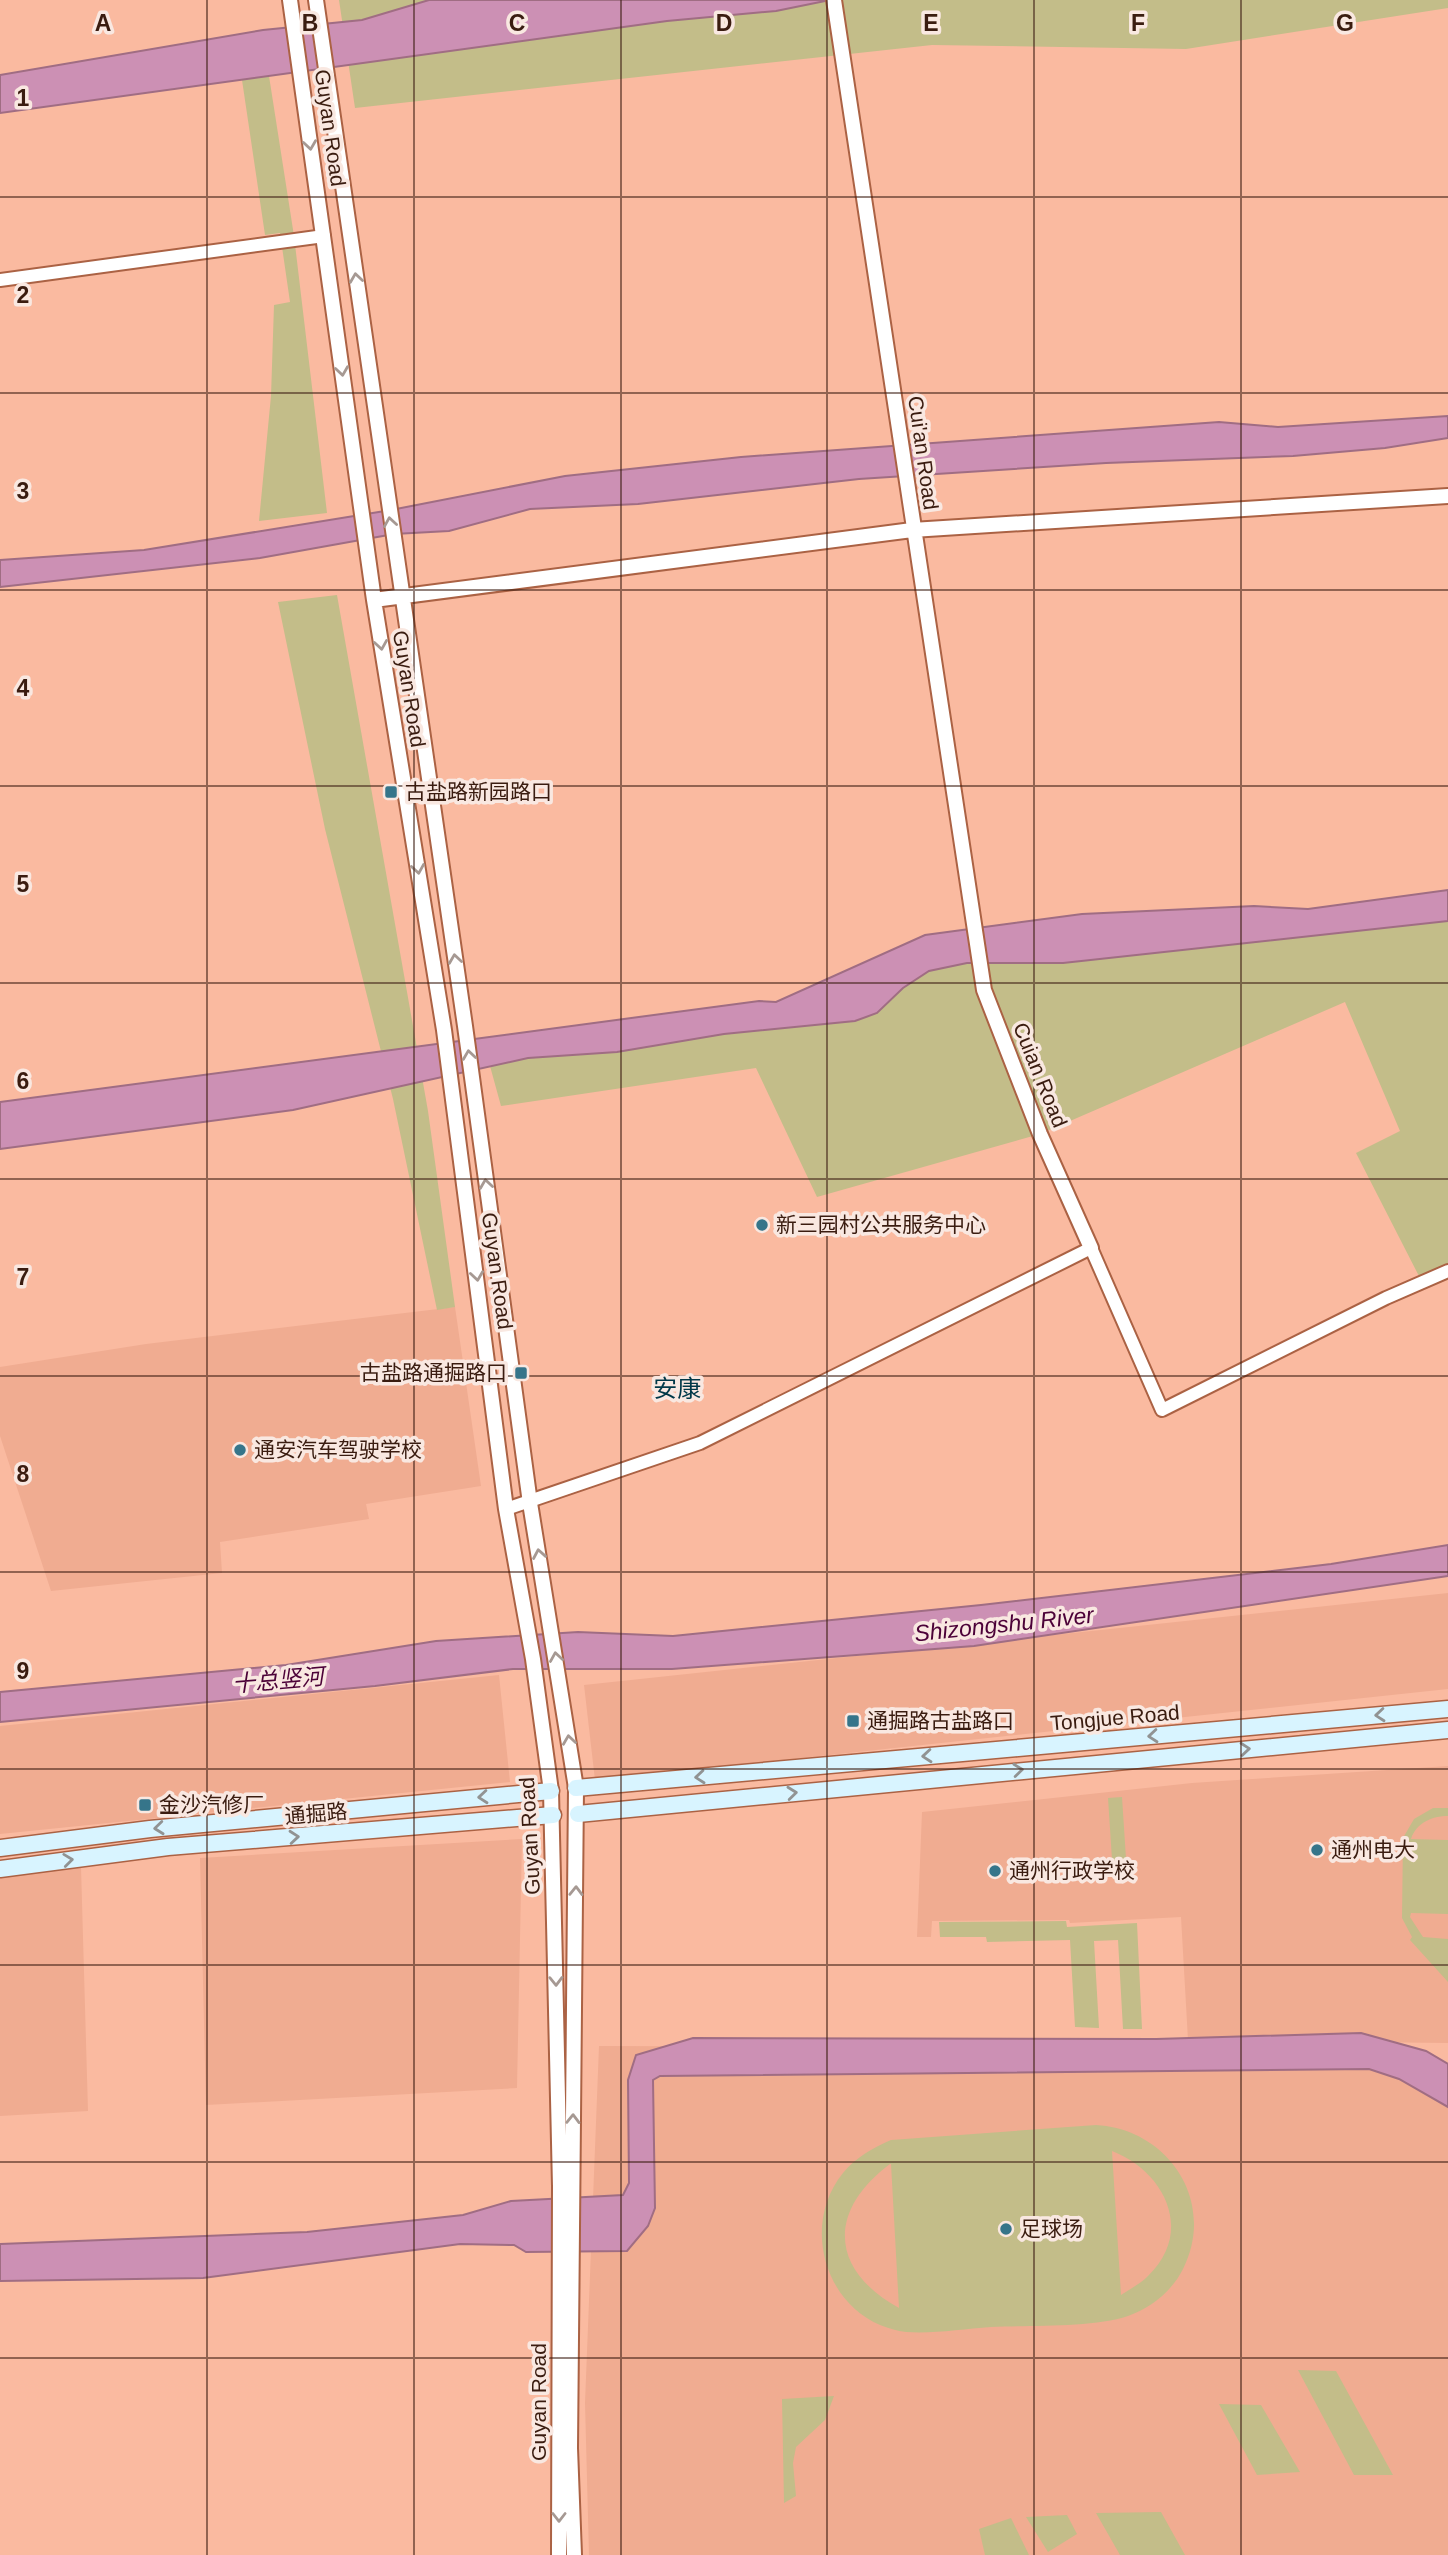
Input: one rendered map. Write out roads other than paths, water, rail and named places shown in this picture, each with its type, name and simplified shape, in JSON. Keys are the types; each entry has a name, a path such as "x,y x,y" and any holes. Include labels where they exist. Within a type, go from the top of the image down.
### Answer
{"main road":[{"name":"Tongjue Road","path":"576,1788 1448,1709"},
{"name":"Tongjue Road","path":"578,1814 1448,1730"},
{"name":"通掘路","path":"0,1848 150,1829 551,1791"},
{"name":"通掘路","path":"0,1869 168,1847 553,1815"}],"street":[{"name":"Guyan Road","path":"316,2 385,491 465,1026 530,1503 576,1788 578,1814 566,2186 559,2555"},
{"name":"Guyan Road","path":"291,4 374,600 444,1030 506,1509 551,1791 566,2186"},
{"name":"Cui'an Road","path":"834,7 971,911"},
{"path":"0,280 324,236"},
{"path":"374,600 912,530 1448,496"},
{"name":"Cuian Road","path":"971,911 984,990 1041,1134 1091,1248"},
{"path":"506,1509 700,1443 1091,1248 1163,1410 1448,1270"},
{"path":"551,1791 576,1788"},
{"path":"553,1815 578,1814"},
{"name":"Guyan Road","path":"565,2253 575,2555"}],"water":[{"path":"429,0 830,0 776,11 667,21 0,113 0,75 263,30 362,20"},
{"path":"1448,416 1448,438 1385,448 1293,456 1106,463 859,479 638,504 530,509 449,531 394,534 260,558 0,587 0,560 144,550 391,510 565,476 741,457 1219,422 1278,427"},
{"path":"1448,890 1448,921 1063,963 967,963 929,971 903,988 877,1013 855,1021 724,1034 617,1052 528,1058 293,1110 0,1149 0,1102 759,1001 776,1002 925,935 1082,914 1254,906 1308,909"},
{"path":"1448,1545 1448,1576 974,1646 672,1669 513,1669 375,1686 0,1722 0,1692 286,1665 436,1641 578,1632 673,1636 981,1605 1331,1564"},
{"path":"1361,2033 1426,2051 1448,2064 1448,2107 1399,2079 1369,2069 660,2076 653,2080 655,2208 648,2226 627,2251 526,2252 514,2245 460,2244 203,2278 0,2281 0,2244 307,2232 463,2215 511,2201 623,2195 629,2183 628,2080 636,2055 693,2038 1156,2039"}],"place":[{"name":"古盐路新园路口","path":"391,792"},
{"name":"新三园村公共服务中心","path":"762,1225"},
{"name":"古盐路通掘路口","path":"521,1373"},
{"name":"通安汽车驾驶学校","path":"240,1450"},
{"name":"通掘路古盐路口","path":"853,1721"},
{"name":"金沙汽修厂","path":"145,1805"},
{"name":"通州电大","path":"1317,1850"},
{"name":"通州行政学校","path":"995,1871"},
{"name":"足球场","path":"1006,2229"}],"district":[{"name":"安康","path":"677,1389"}],"water label":[{"name":"Shizongshu River","path":"1004,1624"},
{"name":"十总竖河","path":"278,1680"}]}
